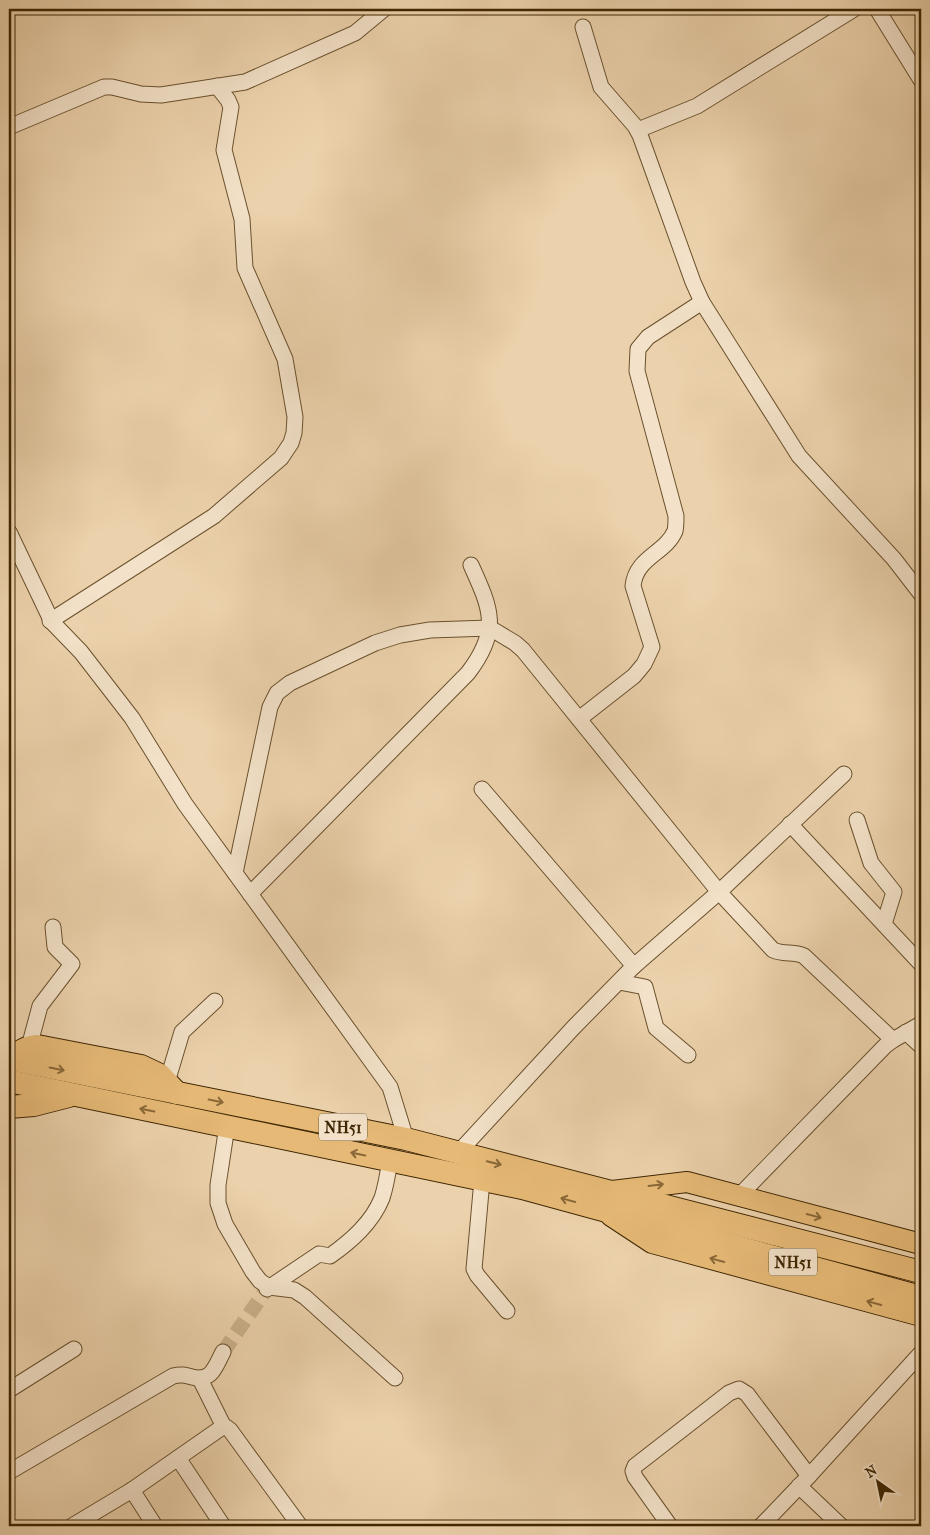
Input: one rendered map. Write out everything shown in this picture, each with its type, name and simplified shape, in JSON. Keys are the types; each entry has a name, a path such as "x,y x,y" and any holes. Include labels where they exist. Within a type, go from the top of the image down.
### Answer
{"highway":[{"path":"9,1066 21,1050 29,1046 37,1046 141,1066 160,1075 172,1088"},
{"name":"NH51","path":"9,1066 75,1095 522,1188 605,1201"},
{"name":"NH51","path":"9,1066 172,1088 406,1139 605,1201 921,1272"},
{"path":"9,1107 34,1105 75,1095"},
{"name":"NH51","path":"670,1217 921,1297"}],"main road":[{"path":"605,1201 687,1182 921,1244"},
{"path":"605,1201 652,1243 921,1316"}],"street":[{"path":"9,127 104,87 156,95 237,84 254,79 355,33 384,9"},
{"path":"638,130 697,106 854,9"},
{"path":"877,9 921,80"},
{"path":"583,27 601,88 638,130 702,302 799,456 894,559 921,594"},
{"path":"50,621 214,516 274,466 291,443 296,417 286,364 245,268 242,219 225,155 224,144 231,107 254,79"},
{"path":"217,86 231,107"},
{"path":"579,718 634,676 644,664 652,647 633,586 634,577 640,566 669,540 675,530 676,516 637,371 638,349 648,338 702,302"},
{"path":"9,532 50,621 84,656 138,726 183,801 390,1087 406,1139"},
{"path":"250,894 468,672 482,653 488,640 490,616 487,602 471,565"},
{"path":"235,873 270,707 277,693 290,683 387,639 430,630 490,628 519,646 719,892 773,950 799,953 804,956 892,1040"},
{"path":"458,1154 573,1028 634,966 719,892 844,774"},
{"path":"482,789 634,966"},
{"path":"858,820 870,859 894,892 884,924"},
{"path":"790,824 921,964"},
{"path":"29,1046 40,1006 72,964 55,947 52,927"},
{"path":"619,982 645,987 656,1028 688,1055"},
{"path":"172,1088 182,1032 215,1001"},
{"path":"739,1196 892,1040 921,1024"},
{"path":"906,1032 921,1046"},
{"path":"227,1126 218,1185 218,1204 225,1224 252,1272 268,1289 294,1290 306,1297 396,1378"},
{"path":"268,1289 318,1254 330,1256 354,1237 367,1222 380,1201 390,1160"},
{"path":"482,1180 474,1269 507,1311"},
{"path":"9,1390 74,1349"},
{"path":"9,1472 173,1376 181,1374 200,1379 206,1378 223,1352"},
{"path":"760,1526 804,1481 921,1353"},
{"path":"200,1379 224,1427 230,1430 300,1526"},
{"path":"670,1526 635,1477 633,1471 635,1466 729,1393 739,1389 747,1394 804,1481 841,1526"},
{"path":"72,1526 132,1490 224,1427"},
{"path":"178,1458 223,1526"},
{"path":"132,1490 156,1526"}],"tunnel":[{"path":"223,1352 266,1290"}]}
